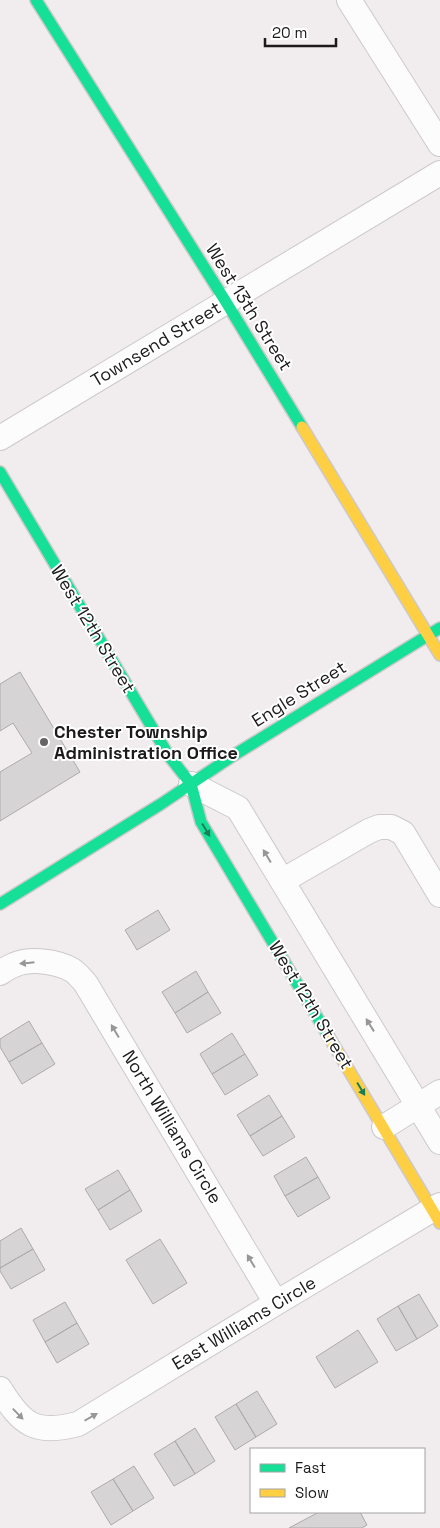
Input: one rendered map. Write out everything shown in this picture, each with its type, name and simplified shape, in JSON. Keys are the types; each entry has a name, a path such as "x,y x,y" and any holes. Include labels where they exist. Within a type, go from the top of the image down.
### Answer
{"street":[{"name":"West 13th Street","path":"36,0 226,302 440,655"},
{"path":"350,0 440,144"},
{"name":"Townsend Street","path":"0,438 440,173"},
{"name":"West 12th Street","path":"0,472 169,756 191,784 201,822 437,1213"},
{"name":"Engle Street","path":"0,904 161,804 234,755 440,628"},
{"name":"West 12th Street","path":"191,784 238,808 440,1142"},
{"path":"282,881 369,830 379,827 391,827 402,833 440,895"},
{"name":"North Williams Circle","path":"0,973 14,965 31,962 56,964 73,971 79,976 92,992 276,1303"},
{"path":"384,1127 440,1092"},
{"name":"East Williams Circle","path":"0,1388 17,1414 34,1426 57,1429 78,1424 276,1303 437,1213"}],"building":[{"name":"Chester Township Administration Office","path":"20,672 80,772 0,821 0,772 32,753 13,723 0,731 0,684"},
{"path":"158,910 170,930 137,950 125,930"},
{"path":"196,971 208,992 175,1013 162,992"},
{"path":"208,992 221,1013 187,1033 175,1013"},
{"path":"29,1021 42,1043 9,1062 0,1047 0,1039"},
{"path":"232,1033 245,1054 212,1074 200,1054"},
{"path":"42,1043 55,1064 22,1084 9,1062"},
{"path":"245,1054 258,1075 225,1095 212,1074"},
{"path":"269,1095 282,1116 250,1136 237,1115"},
{"path":"282,1116 295,1137 263,1156 250,1136"},
{"path":"306,1157 318,1177 285,1196 274,1176"},
{"path":"118,1170 130,1190 98,1210 85,1189"},
{"path":"318,1177 330,1198 298,1217 285,1196"},
{"path":"130,1190 142,1211 110,1230 98,1210"},
{"path":"21,1228 33,1249 0,1268 0,1241"},
{"path":"160,1239 187,1283 153,1304 126,1260"},
{"path":"33,1249 45,1270 11,1289 0,1268"},
{"path":"419,1294 438,1326 417,1339 398,1306"},
{"path":"65,1302 77,1323 45,1342 33,1320"},
{"path":"398,1306 417,1339 396,1351 377,1319"},
{"path":"77,1323 89,1344 57,1363 45,1342"},
{"path":"358,1330 378,1362 335,1388 316,1357"},
{"path":"257,1391 277,1424 256,1437 236,1404"},
{"path":"236,1404 256,1437 235,1450 215,1417"},
{"path":"195,1428 215,1461 195,1474 175,1441"},
{"path":"175,1441 195,1474 174,1486 154,1454"},
{"path":"134,1466 154,1498 133,1511 113,1479"},
{"path":"113,1479 133,1511 111,1525 91,1492"},
{"path":"317,1513 361,1513 367,1525 362,1528 289,1528"}],"traffic: fast":[{"path":"36,0 226,302 302,427"},
{"path":"0,472 169,756 191,784 201,822 329,1037"},
{"path":"0,904 161,804 234,755 440,628"}],"traffic: slow":[{"path":"302,427 440,655"},
{"path":"329,1037 440,1223"}],"place":[{"name":"Chester Township Administration Office","path":"44,742"}]}
